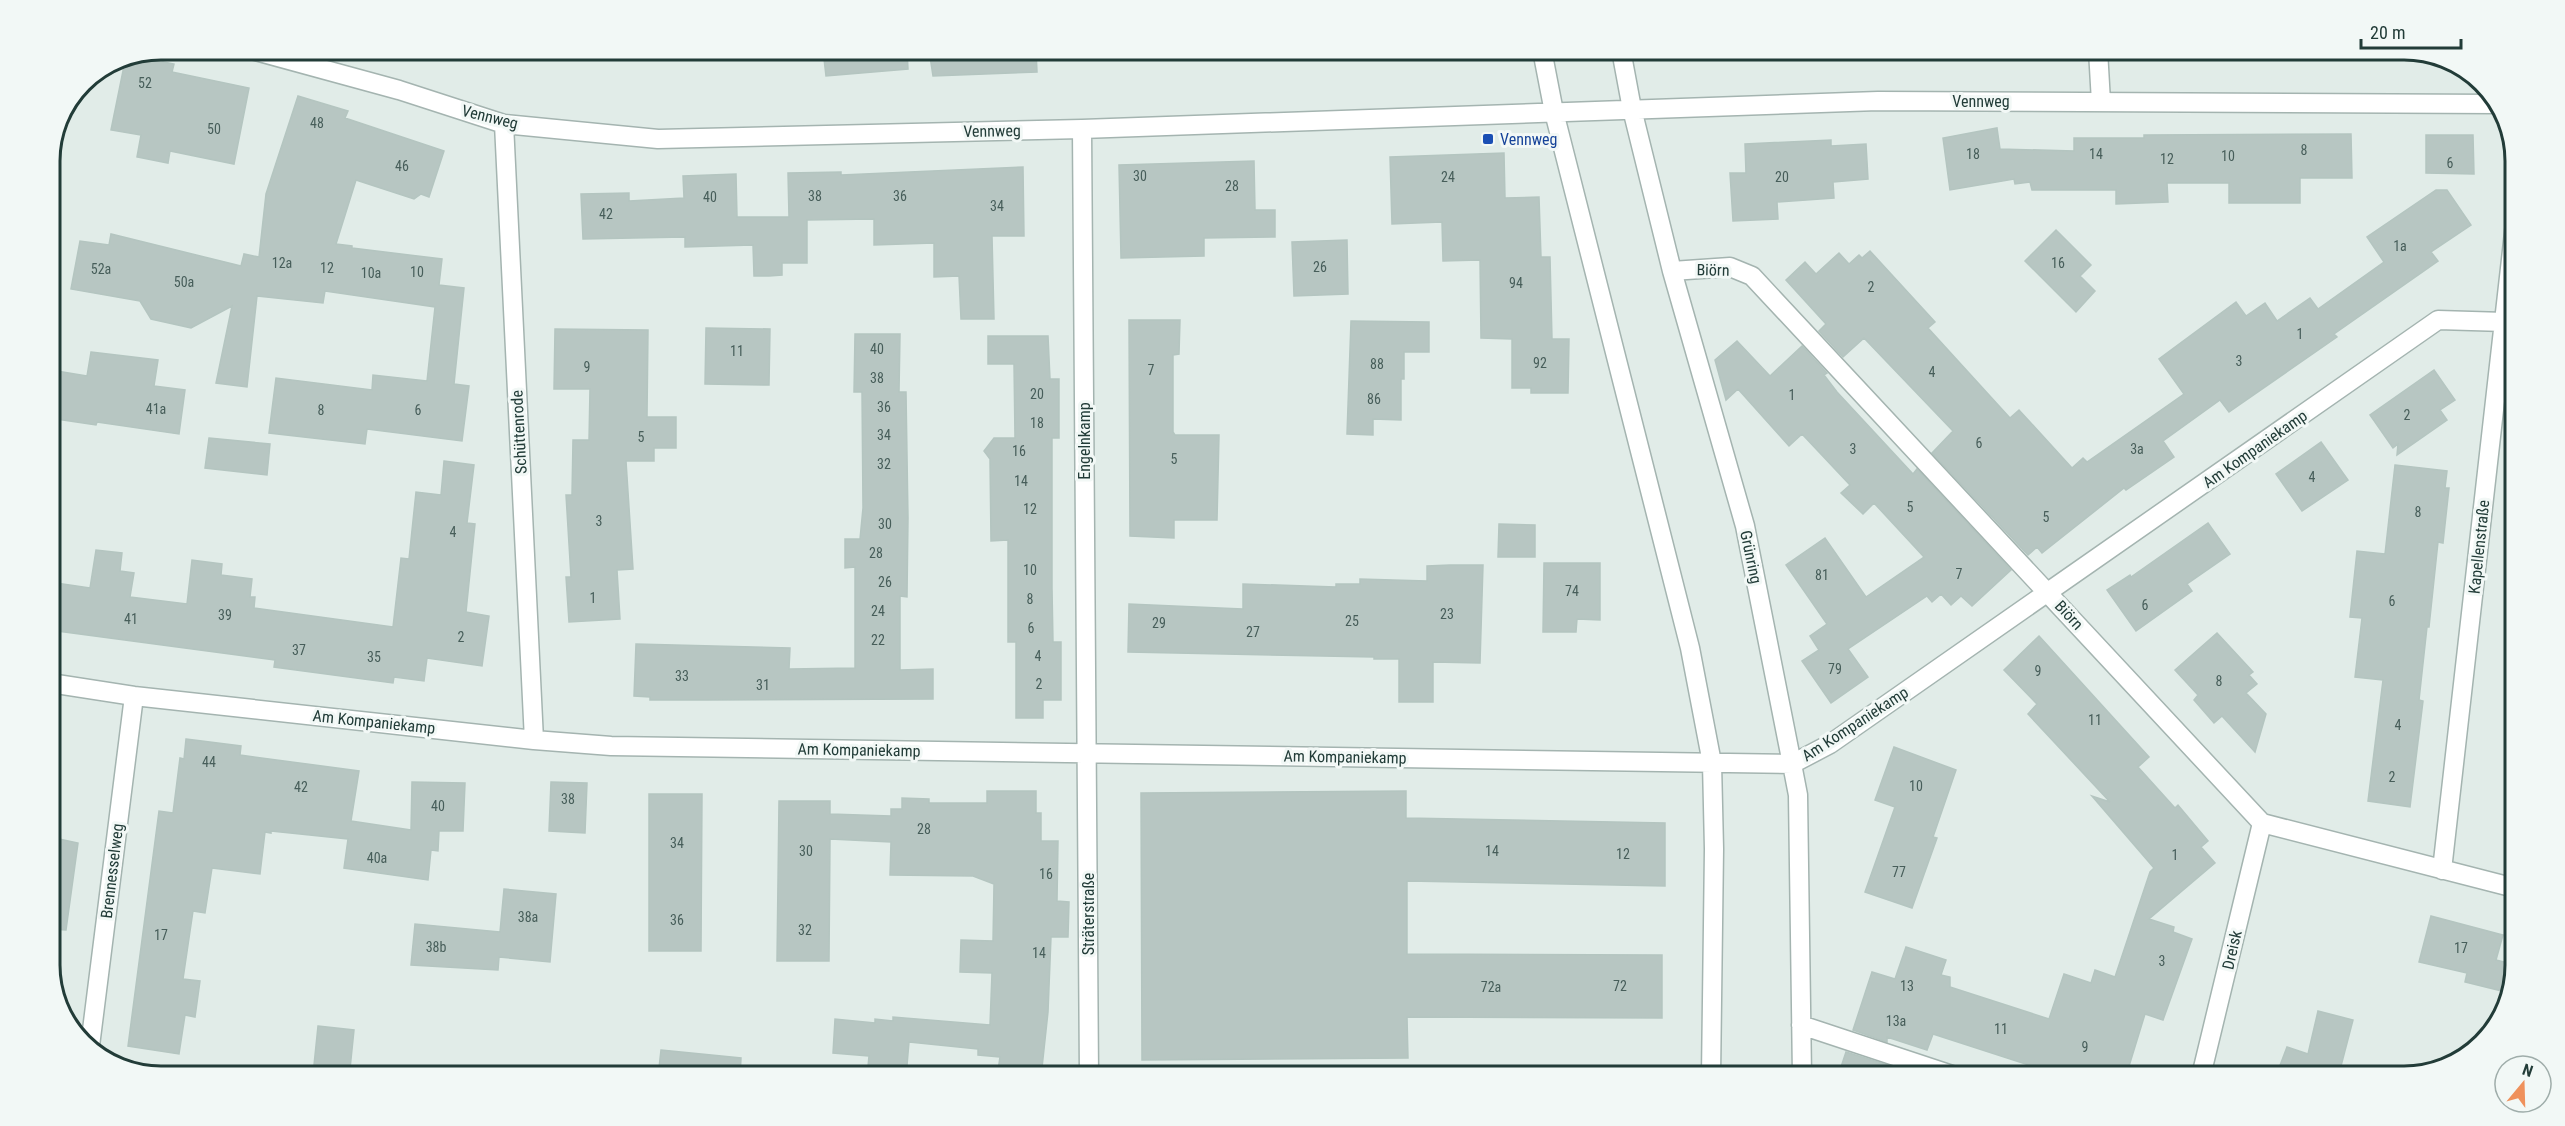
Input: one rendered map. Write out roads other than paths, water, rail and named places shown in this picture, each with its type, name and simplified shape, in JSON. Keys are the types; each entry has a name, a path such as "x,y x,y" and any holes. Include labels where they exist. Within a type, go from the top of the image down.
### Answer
{"street":[{"name":"Vennweg","path":"289,60 399,90 504,124 658,139 1082,129 1878,100 2487,104"},
{"path":"1544,60 1554,112 1690,648 1712,763 1714,849 1711,1066"},
{"name":"Grünring","path":"1623,60 1632,109 1672,271 1745,526 1798,795 1802,1066"},
{"path":"2099,60 2101,102"},
{"name":"Schüttenrode","path":"504,124 534,740"},
{"name":"Engelnkamp","path":"1082,129 1087,752"},
{"name":"Biörn","path":"1672,271 1730,267 1752,276 2262,823"},
{"name":"Am Kompaniekamp","path":"60,685 134,696 534,740 611,746 1792,764 1830,744 2438,320 2505,322"},
{"name":"Kapellenstraße","path":"2442,870 2505,322"},
{"name":"Brennesselweg","path":"91,1039 134,696"},
{"name":"Sträterstraße","path":"1087,752 1089,1066"},
{"path":"2262,823 2505,885"},
{"name":"Dreisk","path":"2205,1066 2262,823"},
{"path":"1801,1025 1922,1066"}],"place":[{"name":"Vennweg","path":"1488,139"}]}
